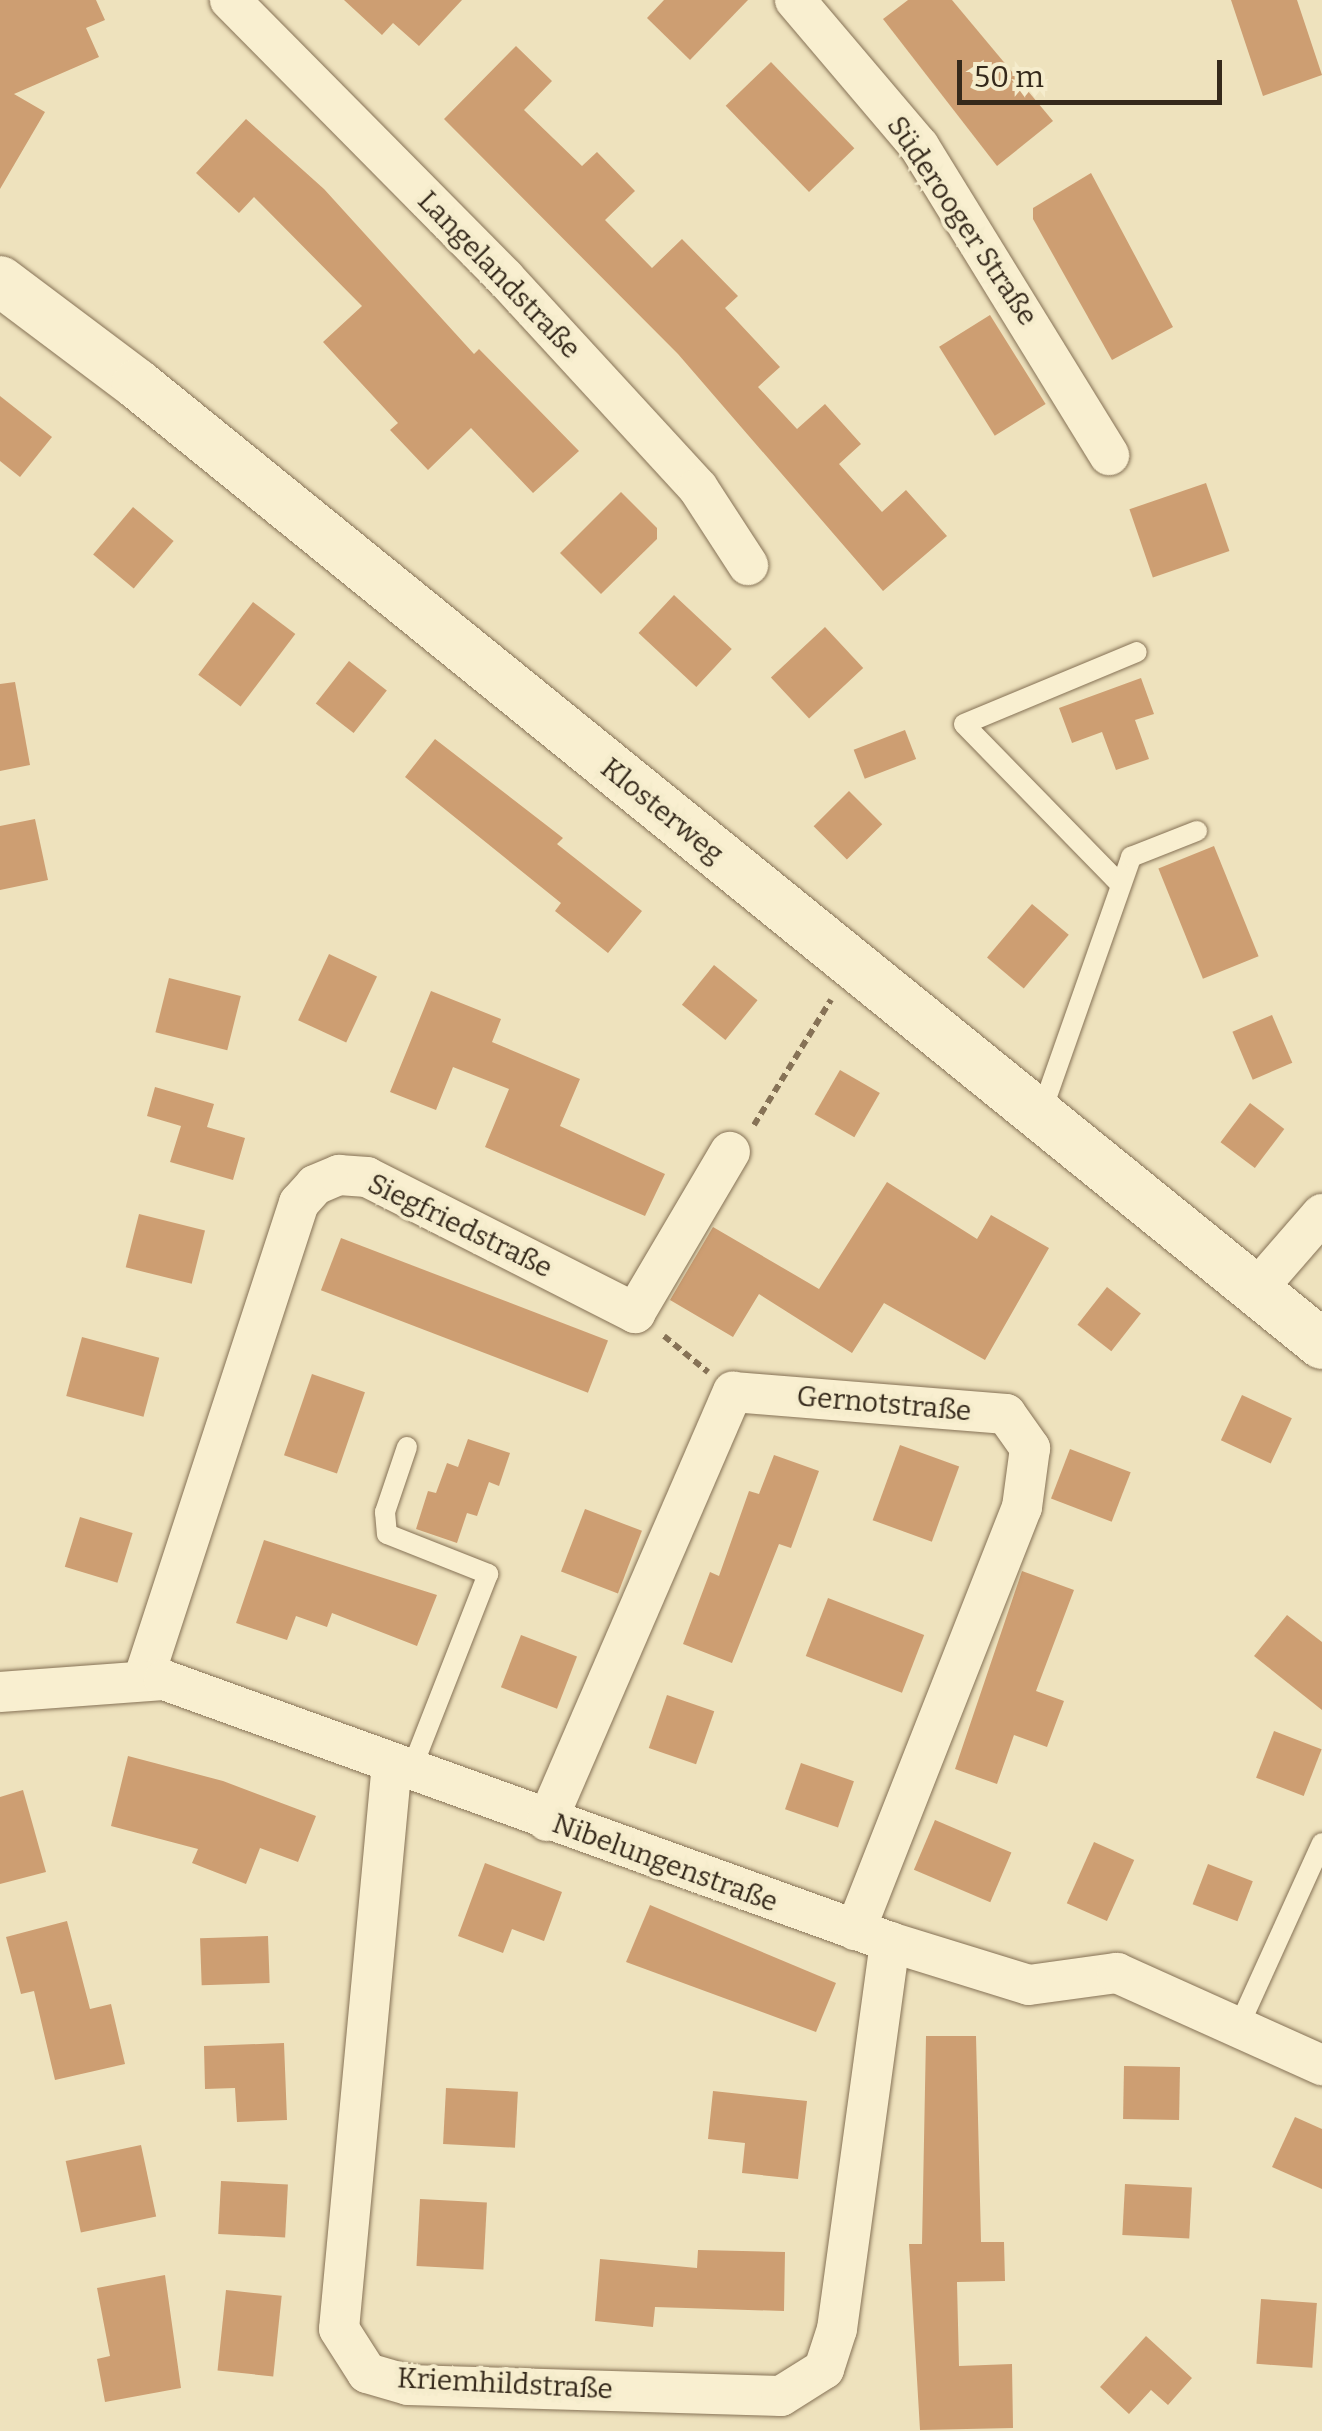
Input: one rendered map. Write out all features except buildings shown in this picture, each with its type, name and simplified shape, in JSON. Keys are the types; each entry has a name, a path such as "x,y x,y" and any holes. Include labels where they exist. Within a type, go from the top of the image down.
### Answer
{"street":[{"name":"Langelandstraße","path":"230,0 505,278 698,488 748,565"},
{"name":"Süderooger Straße","path":"796,0 919,146 1109,455"},
{"name":"Klosterweg","path":"0,281 137,384 1322,1344"},
{"path":"636,1313 730,1152"},
{"name":"Siegfriedstraße","path":"144,1677 299,1204 314,1185 339,1175 367,1177 636,1313"},
{"path":"1255,1291 1322,1214"},
{"path":"547,1821 733,1392"},
{"name":"Gernotstraße","path":"733,1392 1006,1414 1030,1448 1022,1507 873,1936"},
{"name":"Nibelungenstraße","path":"0,1692 144,1677 873,1936 1029,1984 1117,1973 1322,2065"},
{"name":"Kriemhildstraße","path":"401,1766 339,2329 367,2372 408,2385 781,2396 824,2369 837,2330 873,1936"}],"lane":[{"path":"1120,884 964,724 1137,652"},
{"path":"1040,1118 1066,1056 1131,857 1197,831"},
{"path":"401,1766 488,1574 387,1534 385,1512 407,1446"},
{"path":"1238,2028 1322,1843"}],"path":[{"path":"730,1152 757,1122 854,967"},
{"path":"636,1313 733,1392"}]}
